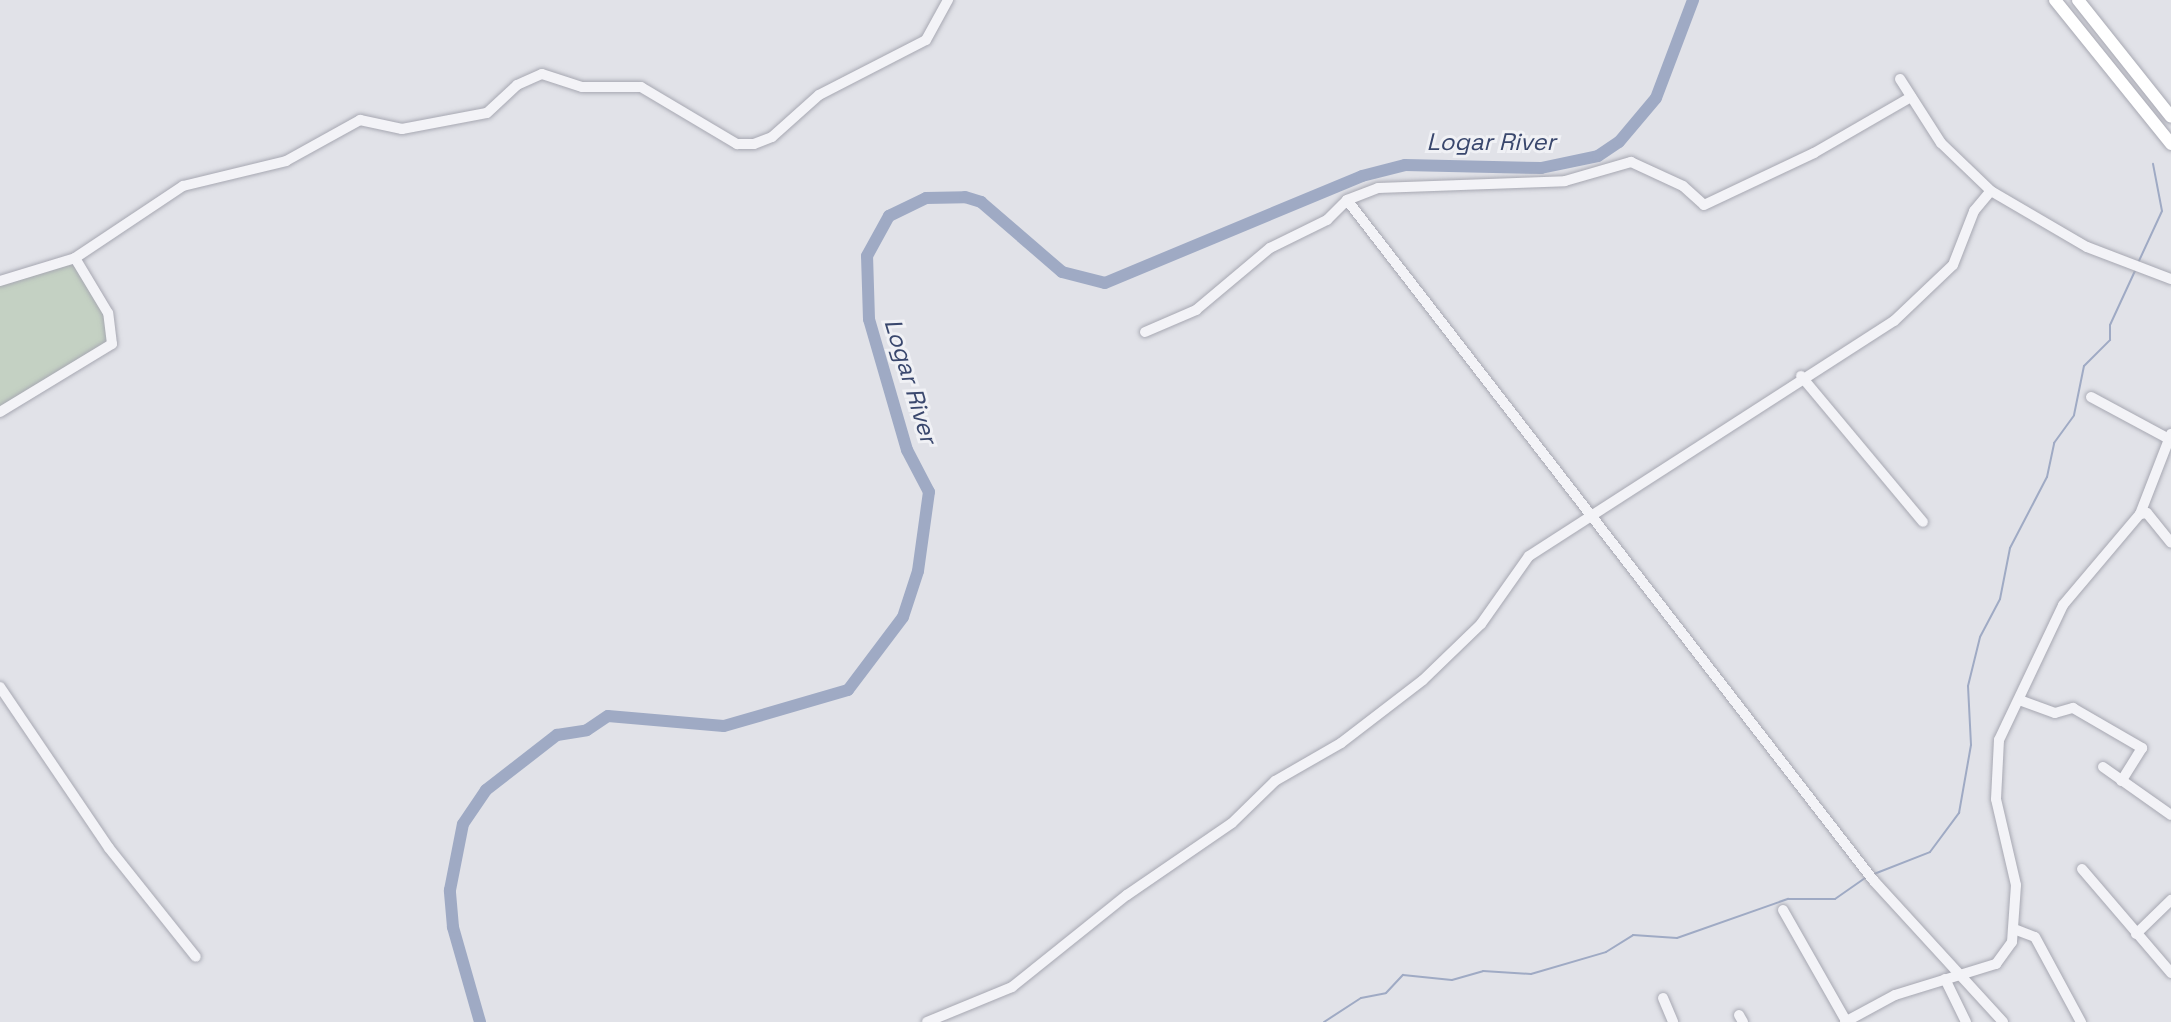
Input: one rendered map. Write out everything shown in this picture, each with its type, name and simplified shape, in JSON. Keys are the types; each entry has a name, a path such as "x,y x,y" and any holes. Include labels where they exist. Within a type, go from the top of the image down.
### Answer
{"main road":[{"path":"2056,0 2171,144"},
{"path":"2078,0 2171,117"}],"street":[{"path":"0,281 75,258 183,186 286,161 360,121 402,129 487,113 517,85 542,74 582,87 641,87 737,144 754,144 772,137 819,95 926,40 948,0"},
{"path":"1900,79 1941,143 1991,191 2124,264 2171,279"},
{"path":"1145,332 1196,310 1270,248 1327,219 1347,200 1378,188 1565,181 1631,162 1684,186 1704,205 1814,153 1911,97"},
{"path":"927,1022 1012,987 1232,823 1275,781 1378,715 1481,624 1529,556 1720,438 1801,376 1876,334 1954,265 1974,211 1991,191"},
{"path":"1347,200 1874,881 2003,1022"},
{"path":"0,412 112,344 108,313 75,258"},
{"path":"1801,376 1923,522"},
{"path":"1783,910 1846,1022 1945,979 1996,964 2014,929 2017,885 1996,799 1999,740 2022,701 2022,687 2063,605 2140,514 2170,438 2091,397"},
{"path":"2140,514 2147,513 2171,543"},
{"path":"0,687 109,848 195,957"},
{"path":"2022,701 2055,713 2073,708 2142,748 2121,781"},
{"path":"2103,767 2171,815"},
{"path":"2082,869 2171,973"},
{"path":"2136,934 2171,900"},
{"path":"2014,929 2035,937 2081,1022"},
{"path":"1945,979 1966,1022"},
{"path":"1663,999 1673,1022"}],"green space":[{"path":"75,258 108,313 112,344 0,412 0,281"}],"waterway":[{"name":"Logar River","path":"480,1022 453,927 450,890 463,824 486,790 557,735 587,730 608,716 724,726 848,690 903,617 918,571 929,492 907,450 869,319 867,256 889,216 926,198 965,197 981,202 1062,272 1105,283 1362,176 1405,165 1541,168 1598,156 1619,142 1656,98 1693,0"},
{"path":"2138,263 2162,211 2153,164"},
{"path":"1874,874 1930,852 1959,813 1971,745 1968,686 1980,637 2000,599 2010,548 2047,477 2054,443 2074,415 2084,366 2110,340 2110,325 2135,271"},
{"path":"1324,1022 1361,998 1386,993 1403,975 1452,980 1483,971 1531,974 1606,952 1633,935 1677,938 1788,899 1835,899 1866,877"}]}
